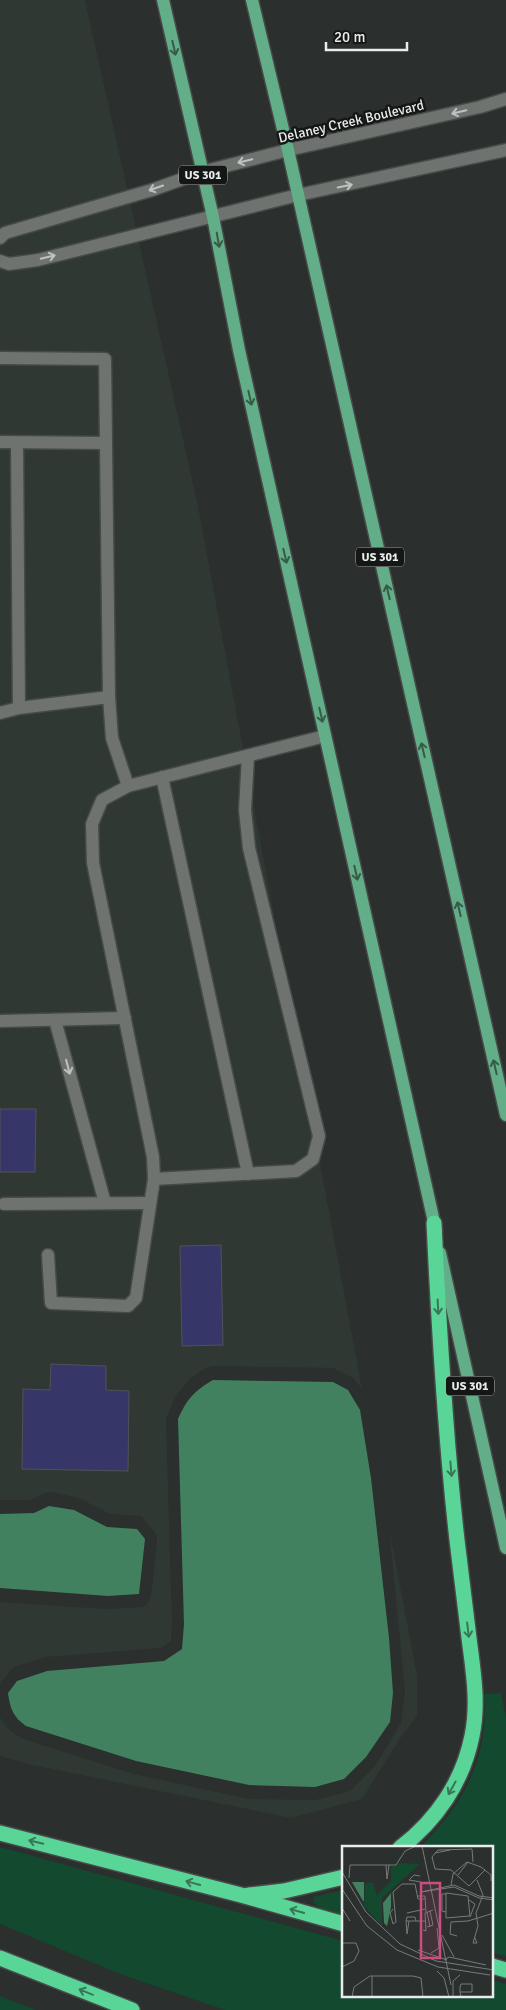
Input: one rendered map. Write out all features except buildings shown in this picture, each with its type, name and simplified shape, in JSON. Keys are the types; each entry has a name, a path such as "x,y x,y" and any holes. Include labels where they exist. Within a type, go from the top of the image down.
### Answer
{"highway":[{"path":"402,1846 434,1816 453,1787 467,1758 475,1712 473,1670 457,1538 439,1329 434,1223"},
{"path":"0,1833 241,1895 342,1923"},
{"path":"241,1895 284,1891 342,1877"},
{"path":"0,1958 132,2010"}],"main road":[{"name":"US 301","path":"163,0 213,217 239,350 506,1548"},
{"name":"US 301","path":"252,0 288,150 506,1115"}],"street":[{"name":"Delaney Creek Boulevard","path":"0,238 5,233 152,190 202,172 288,150 480,107 506,99"},
{"path":"0,261 9,264 38,260 298,195 506,150"},
{"path":"0,358 105,359 109,697 112,738 128,786"},
{"path":"0,442 106,443"},
{"path":"17,443 19,708"},
{"path":"0,713 19,708 109,697"},
{"path":"48,1255 51,1303 128,1306 136,1298 154,1178 154,1157 93,863 92,824 102,800 128,786 325,736"},
{"path":"154,1178 296,1171 313,1159 319,1136 249,848 246,810 248,756"},
{"path":"162,777 248,1174"},
{"path":"0,1021 125,1018"},
{"path":"55,1020 105,1203"},
{"path":"4,1204 150,1203"}],"shaded area":[{"path":"0,0 85,0 198,506 362,1389 353,1378 333,1368 213,1366 206,1368 191,1378 176,1395 166,1419 171,1641 161,1648 46,1657 14,1667 0,1683 0,1602 107,1609 143,1607 151,1596 157,1541 156,1534 141,1516 110,1514 79,1498 51,1492 44,1493 31,1500 0,1500"},
{"path":"213,1380 333,1382 348,1390 360,1410 371,1478 389,1638 393,1693 390,1722 366,1757 344,1779 315,1787 249,1785 136,1761 26,1726 15,1716 11,1708 8,1693 17,1681 47,1671 164,1661 182,1649 184,1624 178,1419 192,1396"},
{"path":"49,1506 74,1510 107,1527 137,1529 145,1539 139,1594 108,1596 0,1588 0,1514 34,1513"},
{"path":"389,1528 417,1675 417,1716 399,1740 362,1799 291,1818 28,1764 0,1756 0,1717 8,1729 23,1739 134,1774 249,1799 315,1800 350,1791 375,1766 401,1723 405,1691"},
{"path":"501,1693 506,1718 506,1956 494,1953 494,1846 422,1846 453,1809 471,1778 483,1737 484,1694"},
{"path":"0,1847 342,1941 342,1998 494,1998 494,1981 506,1984 506,2010 225,2010 120,1974 0,1924"},
{"path":"342,1890 342,1916 324,1911 314,1903 313,1897"},
{"path":"0,1996 36,2010 0,2010"}]}
